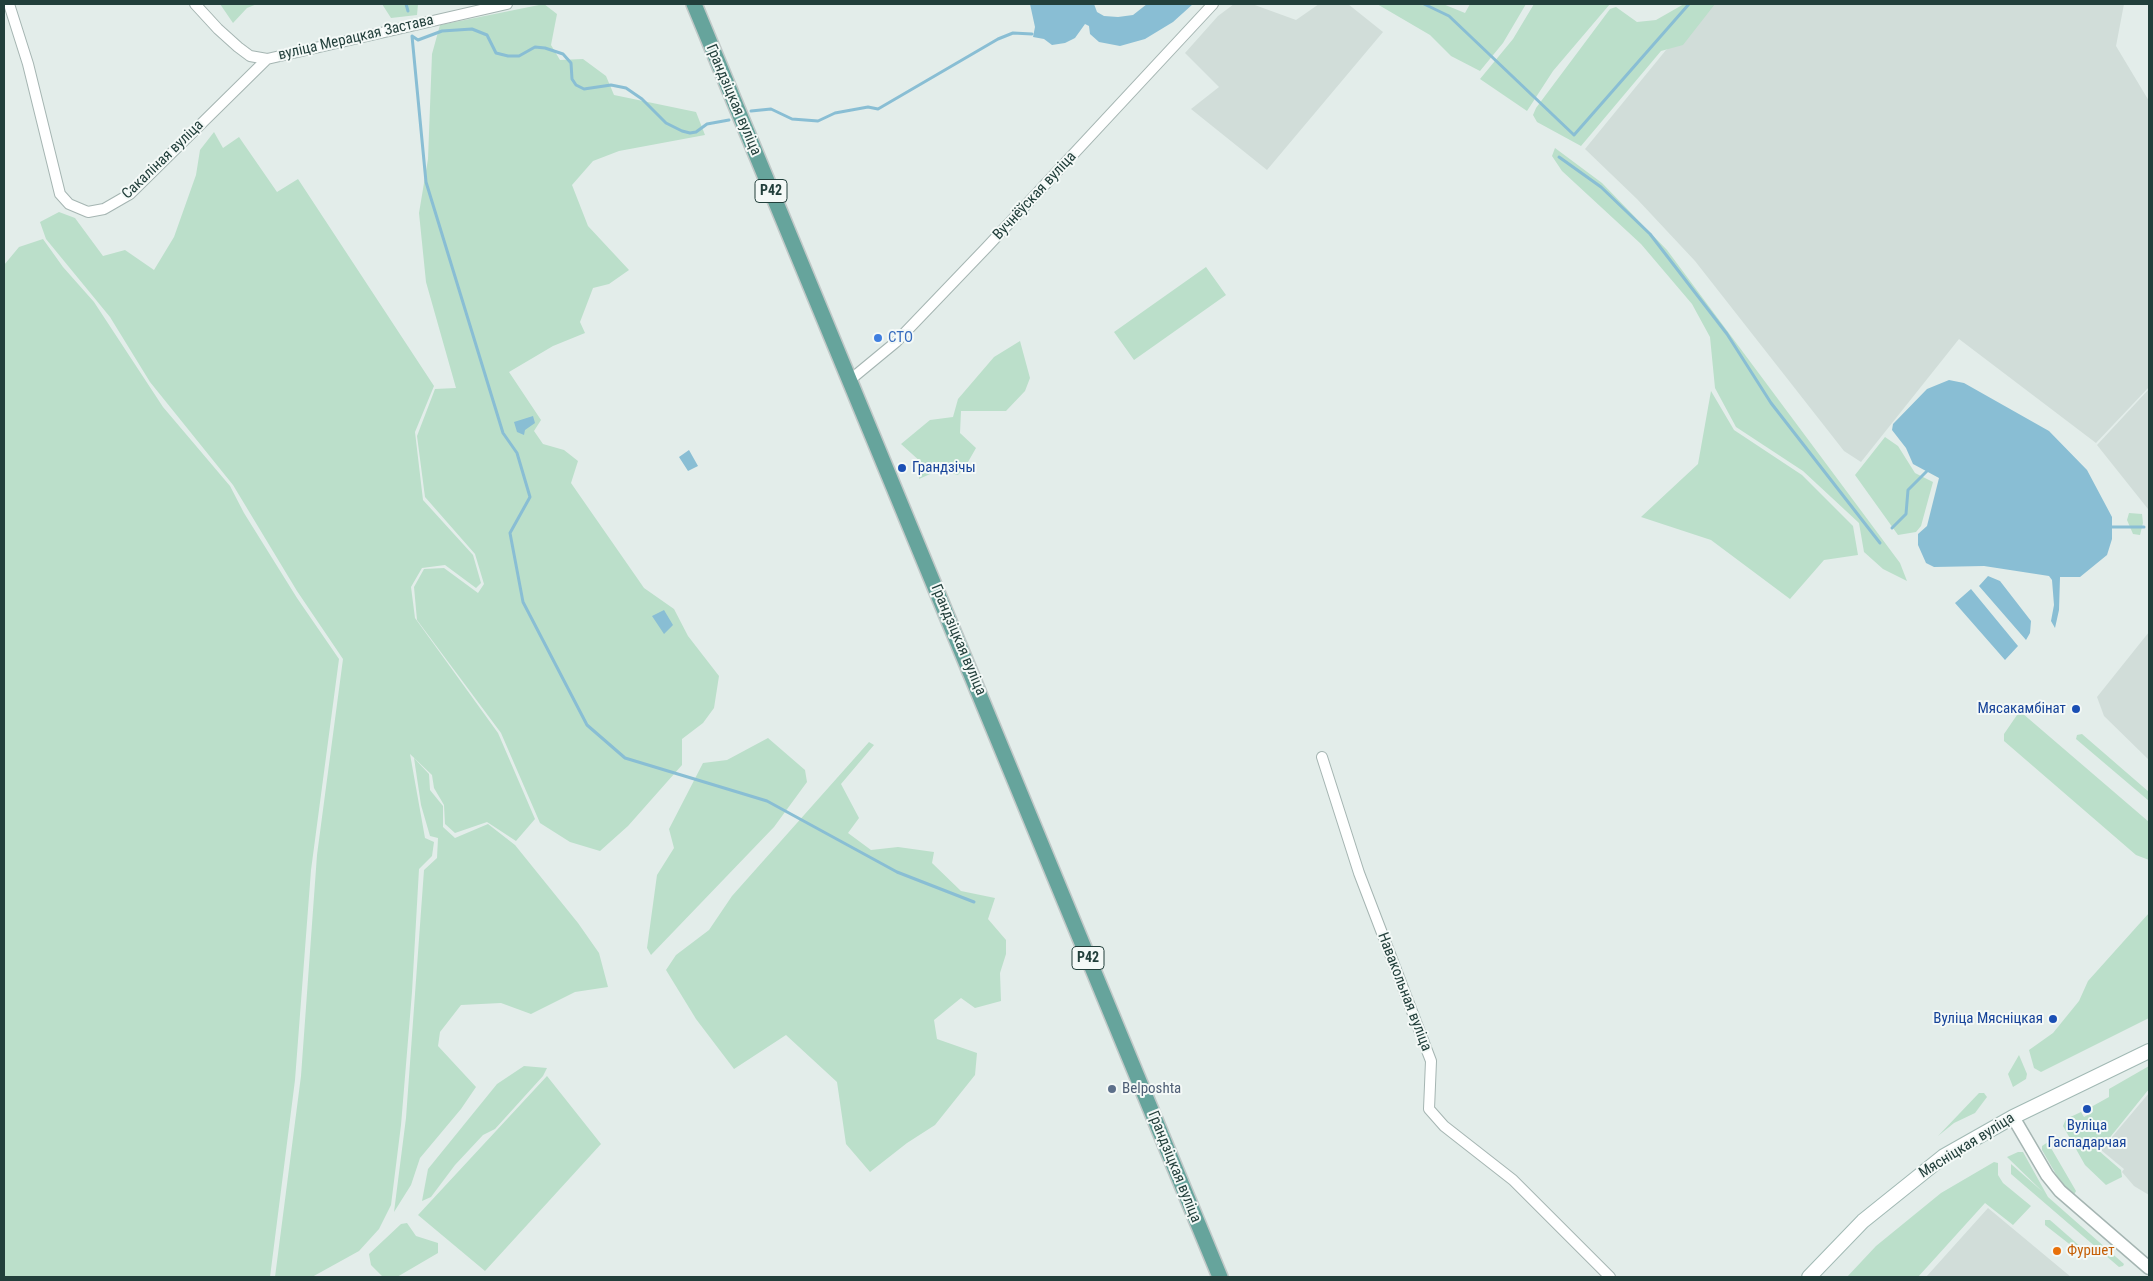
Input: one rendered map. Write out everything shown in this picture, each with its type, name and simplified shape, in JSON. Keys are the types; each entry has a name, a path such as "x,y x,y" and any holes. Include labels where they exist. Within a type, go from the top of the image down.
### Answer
{"main road":[{"name":"Грандзіцкая вуліца","path":"694,4 1220,1277"},
{"name":"Мясніцкая вуліца","path":"1809,1277 1863,1221 1919,1174 1944,1156 2013,1117 2149,1051"}],"street":[{"name":"Сакаліная вуліца","path":"9,4 28,64 60,194 69,204 88,212 104,209 130,194 267,60"},
{"name":"вуліца Мерацкая Застава","path":"195,4 238,47 250,56 267,60 507,4"},
{"name":"Вучнёўская вуліца","path":"848,379 856,375 896,342 1213,4"},
{"name":"Навакольная вуліца","path":"1322,757 1359,873 1431,1061 1429,1109 1444,1126 1513,1180 1610,1277"},
{"path":"2013,1117 2047,1175 2060,1191 2149,1268"}],"shaded area":[{"path":"1234,4 1252,4 1296,20 1319,4 1348,4 1383,32 1267,170 1191,109 1219,87 1185,53 1218,16"},
{"path":"1709,4 2124,4 2116,46 2149,101 2149,387 2096,443 1959,339 1861,462 1844,451 1695,261 1637,199 1585,149 1666,50 1680,40"},
{"path":"2149,389 2149,507 2148,509 2097,445"},
{"path":"2149,632 2149,760 2104,716 2097,697"},
{"path":"2149,1093 2149,1195 2134,1186 2122,1172 2124,1169 2101,1150"},
{"path":"1988,1208 2071,1277 1926,1277"}],"green space":[{"path":"220,4 257,4 247,8 233,23"},
{"path":"382,4 418,4 417,15 391,18"},
{"path":"544,4 557,14 551,45 560,60 583,59 606,76 614,95 696,112 705,135 619,151 593,161 572,185 588,226 629,270 609,284 593,288 580,322 585,333 553,346 509,372 541,420 534,431 543,444 564,450 578,461 571,483 644,588 674,609 688,636 719,676 714,708 703,723 682,739 682,765 628,826 600,851 570,842 540,823 501,733 417,620 414,587 424,569 444,568 478,593 484,584 475,554 425,497 417,436 435,389 456,388 426,282 419,213 428,159 432,54 440,25"},
{"path":"1377,4 1443,4 1465,13 1470,4 1526,4 1503,43 1480,71 1451,56 1430,35"},
{"path":"1534,4 1610,4 1553,71 1527,111 1480,79 1513,39"},
{"path":"1684,4 1715,4 1683,45 1661,51 1581,146 1537,122 1533,115 1536,108 1610,9 1616,7 1637,22 1656,20"},
{"path":"214,132 223,148 239,137 277,192 298,179 434,386 415,432 423,500 473,555 481,583 476,588 445,565 422,568 411,587 415,618 498,733 535,819 516,841 487,822 455,833 445,824 444,805 434,788 432,775 410,754 425,838 434,842 432,856 419,869 412,992 401,1125 391,1205 379,1229 359,1251 312,1277 275,1277 301,1076 317,855 343,659 297,591 233,485 150,382 110,317 46,239 40,222 59,212 75,218 103,256 125,250 154,270 174,237 196,175 200,150"},
{"path":"1555,148 1602,183 1667,250 1900,563 1907,581 1883,569 1864,552 1859,523 1803,471 1736,427 1715,388 1710,337 1692,304 1641,244 1562,171 1552,156"},
{"path":"43,239 63,267 94,302 163,407 230,486 244,513 297,598 339,659 311,870 295,1080 270,1277 4,1277 4,265 19,247"},
{"path":"1206,267 1226,295 1134,360 1114,332"},
{"path":"1020,341 1030,378 1025,391 1006,411 961,411 960,433 976,448 968,462 958,475 939,470 919,479 922,463 901,444 930,420 953,417 958,399 994,357"},
{"path":"1711,391 1734,430 1802,475 1853,526 1858,555 1824,560 1790,599 1711,540 1641,517 1698,464"},
{"path":"1885,437 1898,446 1915,473 1933,482 1921,526 1916,532 1898,535 1855,475"},
{"path":"2129,513 2142,514 2143,523 2140,535 2133,534 2127,520"},
{"path":"2022,713 2149,822 2149,860 2136,855 2004,741 2004,734 2017,715"},
{"path":"2082,734 2149,792 2149,801 2076,739 2077,735"},
{"path":"768,738 805,770 807,782 774,827 651,955 647,948 657,875 674,848 669,829 703,763 727,760"},
{"path":"869,742 874,745 841,784 859,818 848,833 871,850 898,847 934,852 932,863 961,891 995,898 988,919 1006,940 1006,954 1000,973 1001,1001 975,1008 961,998 934,1020 937,1039 977,1053 975,1075 935,1125 907,1143 870,1172 846,1144 837,1082 786,1035 734,1069 696,1019 666,970 676,955 709,930 732,896"},
{"path":"414,758 429,774 430,790 443,806 443,827 455,838 488,824 515,845 578,923 599,953 608,987 575,992 531,1014 501,1003 461,1005 440,1032 438,1046 476,1087 461,1109 420,1158 411,1185 394,1212 406,1118 424,870 437,858 438,838 430,836 421,805"},
{"path":"2149,913 2149,1018 2041,1072 2034,1068 2029,1050 2053,1033 2079,1001 2088,981"},
{"path":"2019,1055 2027,1074 2026,1079 2013,1087 2008,1074"},
{"path":"524,1066 547,1068 543,1076 495,1129 483,1135 455,1165 431,1197 422,1201 428,1169 497,1084"},
{"path":"2149,1066 2149,1089 2099,1151 2121,1170 2122,1177 2106,1185 2085,1165 2063,1126 2066,1119 2081,1112 2084,1117 2093,1112 2091,1107 2109,1097 2109,1089"},
{"path":"547,1076 601,1144 485,1271 418,1215"},
{"path":"1979,1093 1984,1093 1987,1097 1975,1113 1954,1123 1938,1136"},
{"path":"2059,1137 2062,1140 2051,1148 2076,1191 2073,1197 2057,1176 2042,1150 2042,1146"},
{"path":"2023,1152 2048,1197 2124,1264 2123,1266 2119,1267 2011,1174 2011,1164 2043,1192 2007,1157"},
{"path":"1994,1162 1998,1163 1998,1175 2003,1183 2031,1206 2013,1225 1985,1203 1918,1277 1847,1277 1876,1246 1941,1193"},
{"path":"2045,1220 2050,1220 2082,1248 2077,1250 2045,1225"},
{"path":"407,1223 416,1236 438,1243 438,1253 397,1277 382,1276 371,1265 369,1254 401,1224"}],"water":[{"path":"1030,4 1094,4 1097,12 1104,16 1118,17 1133,15 1147,4 1193,4 1173,22 1145,39 1120,46 1099,42 1090,34 1089,26 1085,24 1075,38 1065,43 1052,45 1044,39 1033,37 1035,27"},
{"path":"1949,380 1964,383 2049,431 2087,470 2112,517 2112,539 2107,555 2080,577 2060,577 2059,610 2055,628 2051,621 2054,605 2052,580 2049,576 1984,566 1934,567 1926,563 1918,545 1918,534 1927,526 1939,478 1913,464 1906,448 1892,430 1893,424 1927,389"},
{"path":"533,416 535,423 525,430 524,435 517,432 514,422"},
{"path":"689,450 698,466 688,471 679,457"},
{"path":"1988,576 2000,581 2031,621 2030,633 2026,640 1979,586"},
{"path":"1971,589 2018,646 2005,660 1955,603"},
{"path":"664,610 673,625 664,634 652,616"}],"waterway":[{"path":"406,4 408,11"},
{"path":"1424,4 1449,16 1574,135 1689,4"},
{"path":"412,36 418,40 442,31 472,29 487,35 496,53 519,56 535,47 563,54 571,63 572,79 576,85 584,89 611,85 626,88 642,99 666,123 682,131 696,132 707,124 729,120"},
{"path":"751,111 771,109 792,119 818,121 835,113 868,107 878,109 998,39 1013,33 1032,34"},
{"path":"412,36 426,182 503,433 517,453 530,497 510,533 523,602 587,725 625,758 767,801 897,872 974,902"},
{"path":"1559,157 1601,187 1650,234 1727,334 1771,403 1880,543"},
{"path":"1892,528 1906,514 1908,490 1929,469"},
{"path":"2112,527 2144,527"}],"place":[{"name":"СТО","path":"878,338"},
{"name":"Грандзічы","path":"902,468"},
{"name":"Мясакамбінат","path":"2076,709"},
{"name":"Вуліца Мясніцкая","path":"2053,1019"},
{"name":"Belposhta","path":"1112,1089"},
{"name":"Вуліца Гаспадарчая","path":"2087,1109"},
{"name":"Фуршет","path":"2057,1251"}]}
